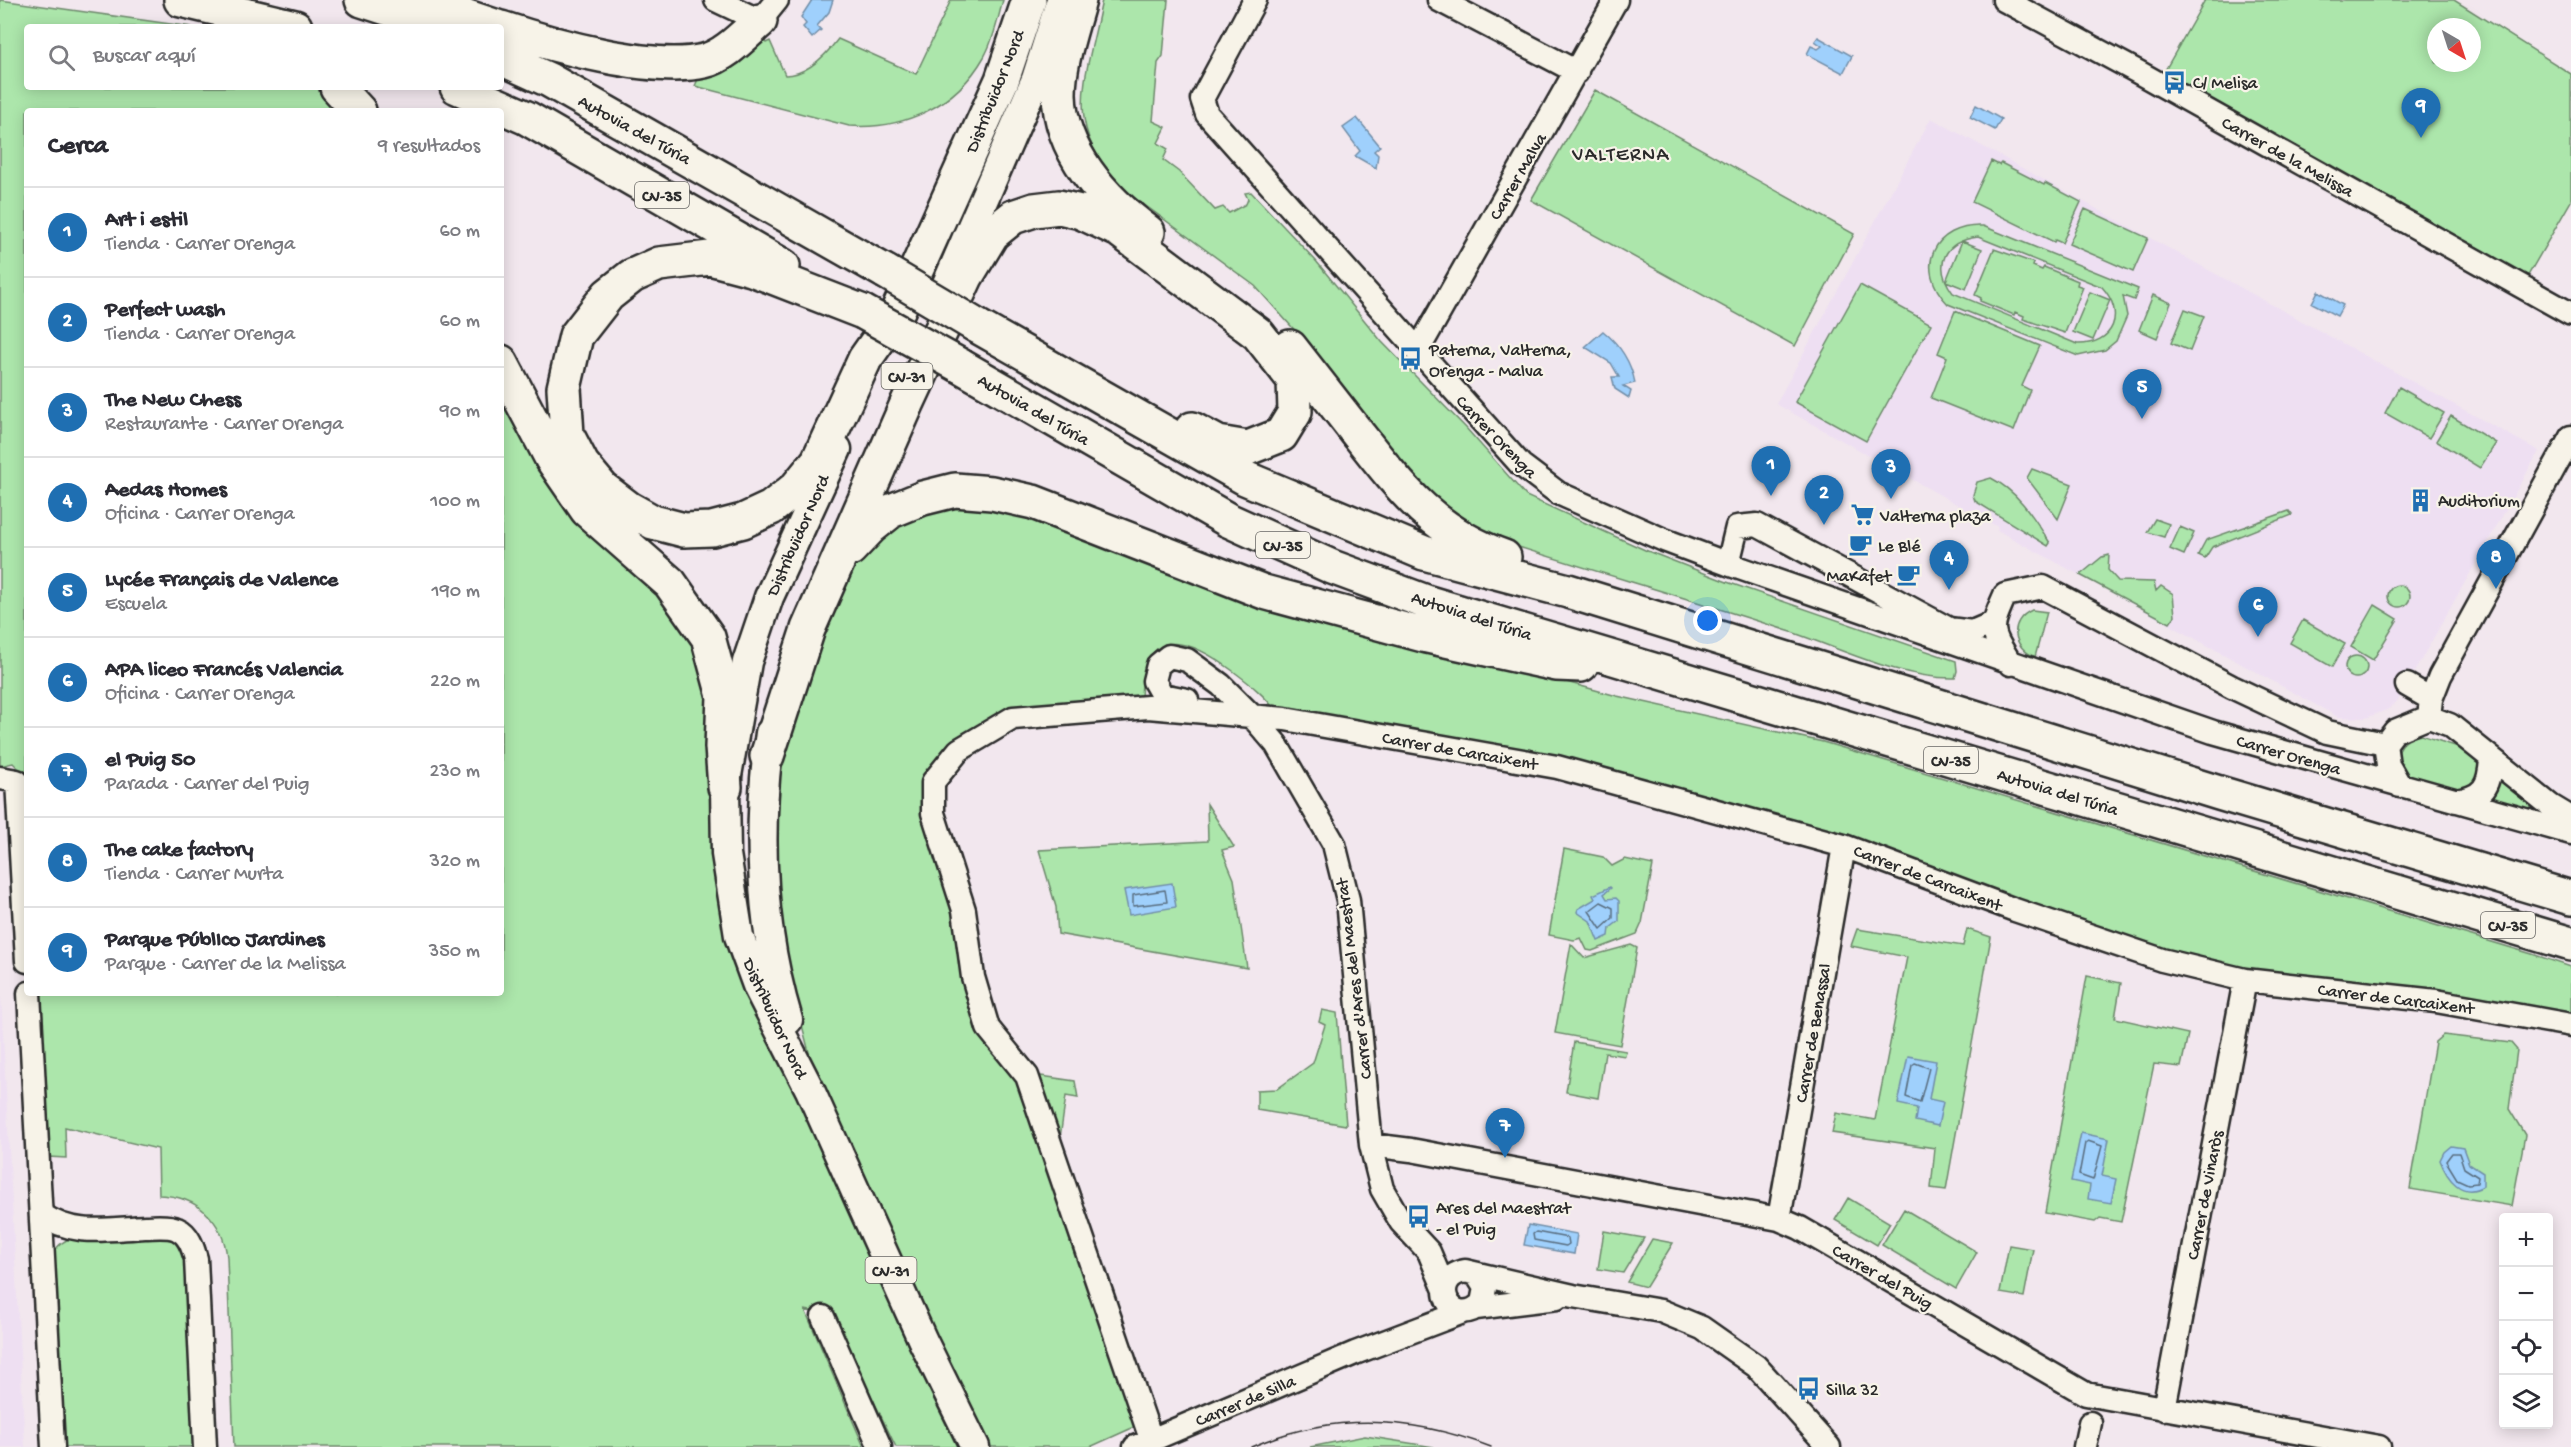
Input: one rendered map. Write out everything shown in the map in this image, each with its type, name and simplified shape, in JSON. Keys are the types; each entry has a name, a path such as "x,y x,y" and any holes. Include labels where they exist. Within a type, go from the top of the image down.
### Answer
{"highway":[{"path":"164,0 186,15 219,24"},
{"path":"181,0 282,24"},
{"path":"362,0 399,12 425,24"},
{"path":"417,0 487,24"},
{"name":"Distribuïdor Nord","path":"896,315 1002,80 1029,0"},
{"path":"1079,0 1065,51 1059,94 1065,128 1080,164 1127,217 1273,325 1405,495 1430,517 1474,546 1545,571 1568,591"},
{"path":"504,29 629,60 669,64 706,61 729,47 769,11"},
{"name":"Autovia del Túria","path":"504,59 549,80 1245,478 1424,553 1568,591 2219,793 2571,898"},
{"path":"340,90 356,108"},
{"name":"Autovia del Túria","path":"464,90 527,118 1228,519 1322,562 1429,603 1634,666 2571,944"},
{"path":"767,756 808,628 966,277 992,234 1013,217 1034,210 1059,207 1081,212 1119,230 1258,334 1294,380 1295,412 1281,435 1248,448 1218,443 1136,397 1085,388"},
{"path":"863,312 752,269 710,258 659,264 632,276 608,295 576,336 564,388 567,435 582,464 603,489 628,508 653,522 693,530 711,530 743,521 771,508 787,495 818,461 865,359 896,315"},
{"path":"504,368 552,459 587,510 670,583 708,637 724,696 722,747 725,787"},
{"path":"834,569 871,527 891,511 923,498 955,490 992,493 1032,502 1275,595 1426,636 1556,664 1634,666"}],"main road":[{"name":"Distribuïdor Nord","path":"810,1090 780,993 769,933 762,835 767,756 775,703 790,642 810,591 1036,79 1061,0"},
{"name":"Distribuïdor Nord","path":"896,315 757,627 747,662 725,787 726,854 739,936 758,988 810,1090 923,1341 975,1447"}],"street":[{"path":"716,0 769,11"},
{"name":"Carrer Orenga","path":"1255,0 1202,99 1207,114 1417,352 1535,477 1558,493 1664,540 1728,564 2011,664 2213,732 2571,833"},
{"path":"1439,0 1577,72"},
{"name":"Carrer Malva","path":"1417,352 1616,0"},
{"name":"Carrer de la Melissa","path":"2004,0 2149,78 2571,314"},
{"path":"2400,786 2388,765 2385,744 2395,731 2430,708 2440,676 2571,437"},
{"path":"1728,564 1737,527 1757,525 1949,629 1972,632 1993,623 1993,635 2011,664"},
{"name":"Carrer Orenga","path":"1993,623 2006,595 2043,587 2232,687 2327,732 2385,744"},
{"path":"2407,685 2430,708 2491,760 2551,806 2571,818"},
{"name":"Carrer de Carcaixent","path":"1143,1443 1027,1076 988,1028 973,977 964,910 933,813 933,782 959,750 1012,718 1148,707 1251,715 1557,767 1844,846 2015,910 2162,960 2245,980 2436,1001 2571,1025"},
{"name":"Carrer d'Ares del Maestrat","path":"1251,715 1276,744 1334,844 1348,900 1371,1145 1382,1189 1401,1222 1429,1252 1471,1273"},
{"path":"2456,801 2472,799 2483,791 2490,775 2491,760"},
{"path":"0,778 17,781 24,907"},
{"name":"Carrer de Benassal","path":"1779,1219 1794,1180 1844,846"},
{"name":"Carrer de Vinaròs","path":"2164,1409 2245,980"},
{"path":"29,996 53,1447"},
{"name":"Carrer del Puig","path":"1371,1145 1411,1150 1779,1219 1800,1228 2086,1394 2379,1447"},
{"path":"41,1214 56,1225 75,1231 160,1226 178,1229 191,1241 196,1259 205,1447"},
{"path":"43,1256 56,1240 75,1231"},
{"name":"Carrer d'Ares del Maestrat","path":"1429,1252 1445,1292"},
{"path":"1471,1273 1483,1281 1485,1296 1469,1310 1451,1306 1445,1292 1451,1276 1471,1273"},
{"name":"Carrer de Silla","path":"1471,1273 1573,1296 1661,1311 1717,1336 1769,1378 1829,1447"},
{"name":"Carrer de Silla","path":"1354,1353 1426,1314 1445,1292"},
{"name":"Carrer de Silla","path":"1143,1443 1354,1353 1469,1310 1573,1296"},
{"path":"823,1317 880,1447"},
{"path":"2085,1447 2090,1423"}],"shaded area":[{"path":"1931,118 2539,451 2399,699 2389,709 2366,718 2338,717 1997,530 1998,527 1776,404"},
{"path":"0,979 25,1447 0,1447"}],"green space":[{"path":"0,0 171,24 24,24 24,90 328,90 344,108 24,108 24,774 13,763 0,766"},
{"path":"951,0 1003,0 990,43 984,57 972,74 959,89 943,101 909,119 889,124 849,126 695,86 698,79 743,57 763,38 766,43 770,41 785,75 808,68 822,57 838,39 916,74"},
{"path":"1102,0 1168,0 1163,56 1158,63 1153,121 1166,127 1158,143 1168,149 1163,160 1179,172 1215,210 1223,207 1229,213 1246,204 1248,199 1245,193 1251,192 1316,261 1382,342 1466,428 1526,496 1645,550 1727,582 1956,661 1955,678 1933,677 1887,667 1776,627 1481,535 1451,514 1413,477 1326,365 1255,286 1131,195 1108,171 1093,148 1086,126 1083,104 1085,81"},
{"path":"2205,0 2454,0 2571,74 2571,201 2522,286 2163,74"},
{"path":"1595,90 1854,234 1795,346 1531,200"},
{"path":"1991,161 1999,165 2001,163 2044,185 2045,183 2081,202 2062,243 2055,240 2054,242 1972,202"},
{"path":"2085,209 2148,238 2133,272 2069,244"},
{"path":"1983,226 2138,289 2134,300 2123,296 2127,316 2116,341 2105,350 2078,356 1948,304 1937,290 1932,276 1931,263 1934,251 1941,240 1952,232 1966,227","holes":["1978,237 2102,287 2113,307 2112,326 2100,339 2077,344 1953,293 1943,273 1943,264 1945,256 1957,243"]},
{"path":"1962,241 1982,249 1966,289 1946,281"},
{"path":"1994,249 2034,263 2033,266 2042,270 2044,267 2078,281 2077,285 2083,287 2065,333 2023,319 2024,316 2015,312 2014,315 1980,301 1981,298 1975,295"},
{"path":"1860,285 1931,324 1866,441 1795,402"},
{"path":"2090,292 2110,300 2093,340 2073,332"},
{"path":"2153,295 2171,303 2157,338 2139,330"},
{"path":"2185,309 2204,316 2190,351 2171,343"},
{"path":"1955,311 2040,346 2022,386 2030,390 2014,431 1931,398 1947,357 1938,353"},
{"path":"2399,387 2444,413 2429,438 2385,413"},
{"path":"504,391 660,586 692,634 708,675 714,858 791,1082 909,1348 957,1447 896,1447 832,1315 805,1310 864,1447 234,1447 227,1257 220,1232 214,1221 196,1205 173,1196 159,1195 158,1149 65,1127 66,1158 48,1157 39,996 504,996"},
{"path":"2451,416 2496,443 2480,468 2436,441"},
{"path":"2032,469 2072,484 2058,519 2027,478"},
{"path":"1991,478 2010,491 2025,506 2050,543 2048,546 1975,501 1973,495 1977,482"},
{"path":"952,502 995,503 1447,649 1617,696 1823,742 2532,954 2571,967 2571,1026 2252,983 1782,831 1277,713 1257,690 1215,659 1198,649 1182,644 1169,644 1157,649 1148,660 1143,678 1141,703 1000,721 931,796 973,989 1028,1080 1141,1424 1090,1447 985,1447 813,1068 781,943 772,858 774,774 847,563 910,513"},
{"path":"2289,511 2292,515 2212,547 2205,558 2198,555 2206,540"},
{"path":"2155,519 2169,524 2164,537 2147,532"},
{"path":"2180,527 2194,533 2184,555 2170,549"},
{"path":"2109,555 2108,570 2118,581 2154,582 2156,591 2161,586 2173,594 2175,616 2170,623 2080,575 2102,557"},
{"path":"2399,585 2407,588 2410,596 2407,604 2399,607 2391,604 2388,596 2391,588"},
{"path":"2375,605 2398,619 2373,660 2351,647"},
{"path":"2032,610 2047,612 2035,657 2021,647 2016,634 2019,621"},
{"path":"2303,620 2345,644 2332,667 2290,643"},
{"path":"2356,656 2364,659 2367,667 2364,675 2356,678 2348,675 2345,667 2348,659"},
{"path":"2421,735 2477,753 2485,771 2463,795 2419,782 2402,769 2398,760 2399,750 2405,741"},
{"path":"2498,776 2571,824 2485,798"},
{"path":"1207,804 1234,847 1222,850 1234,879 1247,968 1058,934 1056,907 1039,850 1208,841"},
{"path":"1564,849 1603,857 1612,866 1625,859 1653,865 1642,923 1637,934 1592,951 1587,950 1581,938 1574,940 1549,935"},
{"path":"1857,929 1963,946 1967,929 1991,937 1946,1190 1931,1188 1935,1148 1832,1133 1836,1113 1875,1120 1907,957 1851,946"},
{"path":"1571,944 1584,958 1631,945 1637,948 1620,1045 1555,1033"},
{"path":"2087,976 2121,983 2115,1018 2188,1034 2181,1067 2154,1064 2121,1222 2100,1218 2095,1222 2045,1213"},
{"path":"1322,1010 1337,1013 1346,1125 1257,1110 1257,1090 1277,1089 1313,1063 1325,1025 1319,1022"},
{"path":"2443,1035 2511,1043 2517,1050 2509,1109 2525,1135 2512,1206 2410,1189 2435,1042"},
{"path":"1574,1042 1626,1051 1625,1056 1605,1053 1598,1098 1566,1092"},
{"path":"1034,1075 1075,1081 1078,1098 1066,1096 1059,1145"},
{"path":"1848,1198 1890,1223 1877,1245 1835,1220"},
{"path":"1904,1209 1977,1252 1956,1289 1882,1245"},
{"path":"1604,1231 1644,1238 1623,1273 1598,1269"},
{"path":"165,1233 187,1249 197,1447 61,1447 52,1256 61,1244 74,1237"},
{"path":"1652,1239 1673,1243 1646,1287 1627,1282"},
{"path":"2009,1245 2033,1249 2024,1297 2000,1293"},
{"path":"1365,1436 1434,1447 1310,1447"}],"water":[{"path":"812,0 833,0 829,12 817,26 821,30 812,38 803,27 806,24 801,17"},
{"path":"1818,37 1852,56 1843,73 1807,54 1811,46 1818,49 1822,46 1815,41"},
{"path":"1976,105 2001,119 1995,130 1970,117"},
{"path":"1357,118 1380,146 1374,151 1378,155 1376,168 1355,156 1360,151 1343,128"},
{"path":"2318,291 2343,305 2337,316 2312,303"},
{"path":"1603,331 1619,348 1631,368 1635,383 1623,386 1631,391 1629,398 1615,389 1612,377 1619,377 1611,363 1585,347"},
{"path":"1172,883 1176,907 1129,915 1124,890"},
{"path":"1610,887 1604,894 1607,899 1616,898 1619,901 1619,921 1610,928 1609,936 1598,941 1590,921 1577,912 1578,909 1595,899 1593,895"},
{"path":"1908,1056 1936,1061 1929,1099 1943,1102 1938,1126 1915,1121 1917,1108 1898,1104"},
{"path":"2081,1133 2109,1139 2102,1176 2116,1179 2111,1203 2088,1199 2090,1185 2071,1181"},
{"path":"2451,1146 2463,1148 2469,1164 2483,1173 2483,1186 2468,1190 2451,1180 2440,1160"},
{"path":"1528,1225 1577,1234 1574,1254 1524,1245"}],"tram line":[{"path":"1251,1447 1311,1428 1341,1423 1371,1422 1431,1429 1491,1447"}],"place":[{"name":"C/ Melisa","path":"2175,82"},
{"name":"Parque PúblIco Jardines","path":"2421,138"},
{"name":"Paterna, Valterna, Orenga - Malva","path":"1411,359"},
{"name":"Lycée Français de Valence","path":"2142,419"},
{"name":"Art i estil","path":"1771,496"},
{"name":"The New Chess","path":"1891,499"},
{"name":"Auditorium","path":"2420,500"},
{"name":"Valterna plaza","path":"1862,515"},
{"name":"Perfect wash","path":"1824,525"},
{"name":"Le Blé","path":"1860,545"},
{"name":"MaKafet","path":"1909,575"},
{"name":"The cake factory","path":"2496,589"},
{"name":"Aedas Homes","path":"1949,590"},
{"name":"APA liceo Francés Valencia","path":"2258,637"},
{"name":"el Puig 50","path":"1505,1158"},
{"name":"Ares del Maestrat - el Puig","path":"1418,1217"},
{"name":"Silla 32","path":"1808,1389"}],"district":[{"name":"VALTERNA","path":"1621,153"}]}
